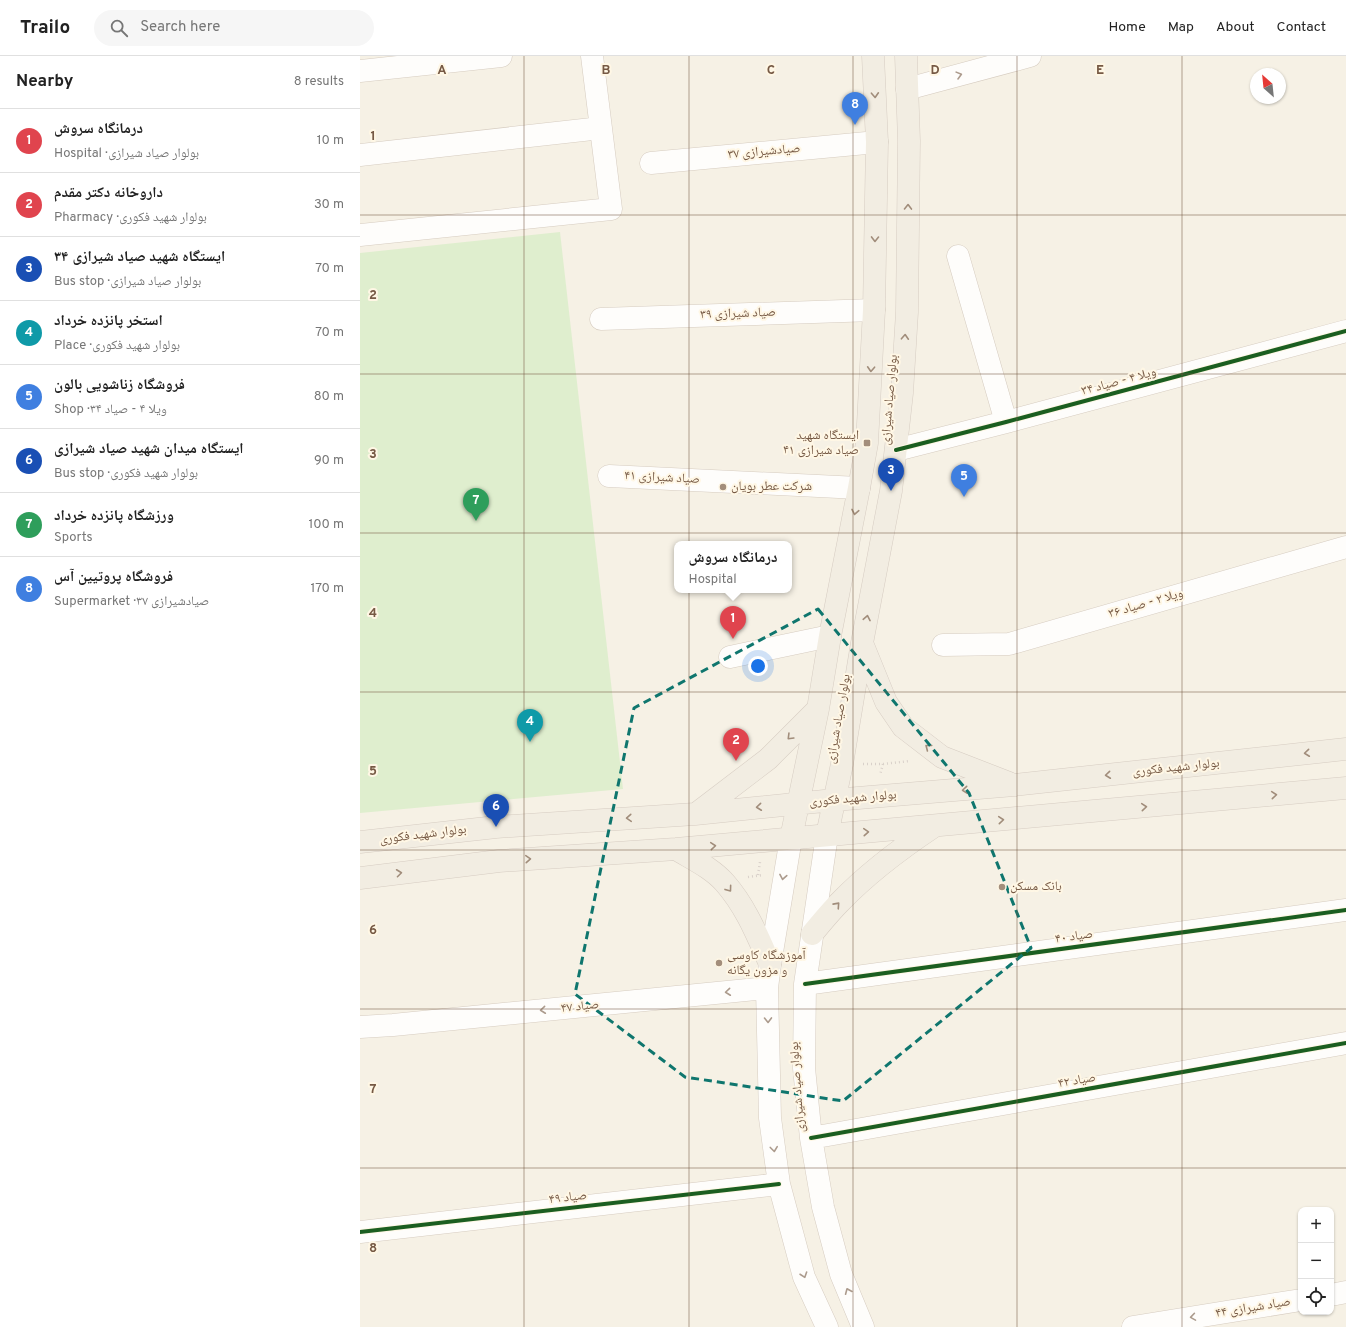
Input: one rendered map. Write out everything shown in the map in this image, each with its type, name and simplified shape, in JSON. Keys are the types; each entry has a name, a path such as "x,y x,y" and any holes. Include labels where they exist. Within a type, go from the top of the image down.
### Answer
{"main road":[{"name":"بولوار صیاد شیرازی","path":"791,838 818,709 830,636 867,444 874,310 877,142 873,56"},
{"name":"بولوار صیاد شیرازی","path":"827,836 842,764 862,643 891,491 902,393 907,312 909,141 906,56"},
{"path":"862,643 886,702 903,727 942,758 1014,785"},
{"path":"695,814 768,759 818,709"},
{"name":"بولوار شهید فکوری","path":"360,842 496,827 695,814 770,806 798,805 834,800 1014,785 1346,749"},
{"path":"360,878 499,861 676,849 827,836 1346,788"},
{"path":"812,934 840,902 870,874 902,848 934,826"},
{"path":"676,849 707,868 724,882 749,916 770,964"}],"street":[{"path":"360,71 501,56"},
{"path":"360,235 611,209 592,56"},
{"path":"907,89 1030,56"},
{"path":"360,155 601,128"},
{"name":"صیادشیرازی ۳۷","path":"651,163 877,142"},
{"path":"958,256 1006,422"},
{"name":"صیاد شیرازی ۳۹","path":"601,319 874,310"},
{"name":"ویلا ۴ - صیاد ۳۴","path":"896,450 1346,331"},
{"name":"صیاد شیرازی ۴۱","path":"609,476 859,488"},
{"name":"ویلا ۲ - صیاد ۳۶","path":"943,645 1008,644 1346,547"},
{"path":"730,657 830,636"},
{"name":"بولوار صیاد شیرازی","path":"827,836 805,984 804,1068 811,1138 823,1207 839,1266 864,1327"},
{"name":"بولوار صیاد شیرازی","path":"791,838 767,988 770,1118 778,1184 804,1277 826,1327"},
{"name":"صیاد ۴۰","path":"805,984 1346,910"},
{"name":"صیاد ۴۷","path":"360,1027 767,988"},
{"name":"صیاد ۴۲","path":"811,1138 1346,1043"},
{"name":"صیاد ۴۹","path":"360,1232 778,1184"},
{"path":"1334,1294 1346,1292"},
{"name":"صیاد شیرازی ۴۴","path":"1133,1327 1298,1300"}],"highlighted area":[{"path":"818,609 969,793 1031,948 843,1101 685,1077 575,994 634,708"}],"green space":[{"path":"560,232 623,789 360,813 360,253"}],"cycle path":[{"path":"896,450 1346,331"},
{"path":"805,984 1346,910"},
{"path":"811,1138 1346,1043"},
{"path":"360,1232 779,1184"}],"place":[{"name":"فروشگاه پروتیین آس","path":"855,125"},
{"name":"ایستگاه شهید صیاد شیرازی ۴۱","path":"867,443"},
{"name":"شرکت عطر بویان","path":"723,487"},
{"name":"ایستگاه شهید صیاد شیرازی ۳۴","path":"891,491"},
{"name":"فروشگاه زناشویی بالون","path":"964,497"},
{"name":"ورزشگاه پانزده خرداد","path":"476,521"},
{"name":"درمانگاه سروش","path":"733,639"},
{"name":"استخر پانزده خرداد","path":"530,742"},
{"name":"داروخانه دکتر مقدم","path":"736,761"},
{"name":"ایستگاه میدان شهید صیاد شیرازی","path":"496,827"},
{"name":"بانک مسکن","path":"1002,887"},
{"name":"آموزشگاه کاوسی و مزون یگانه","path":"719,963"}]}
